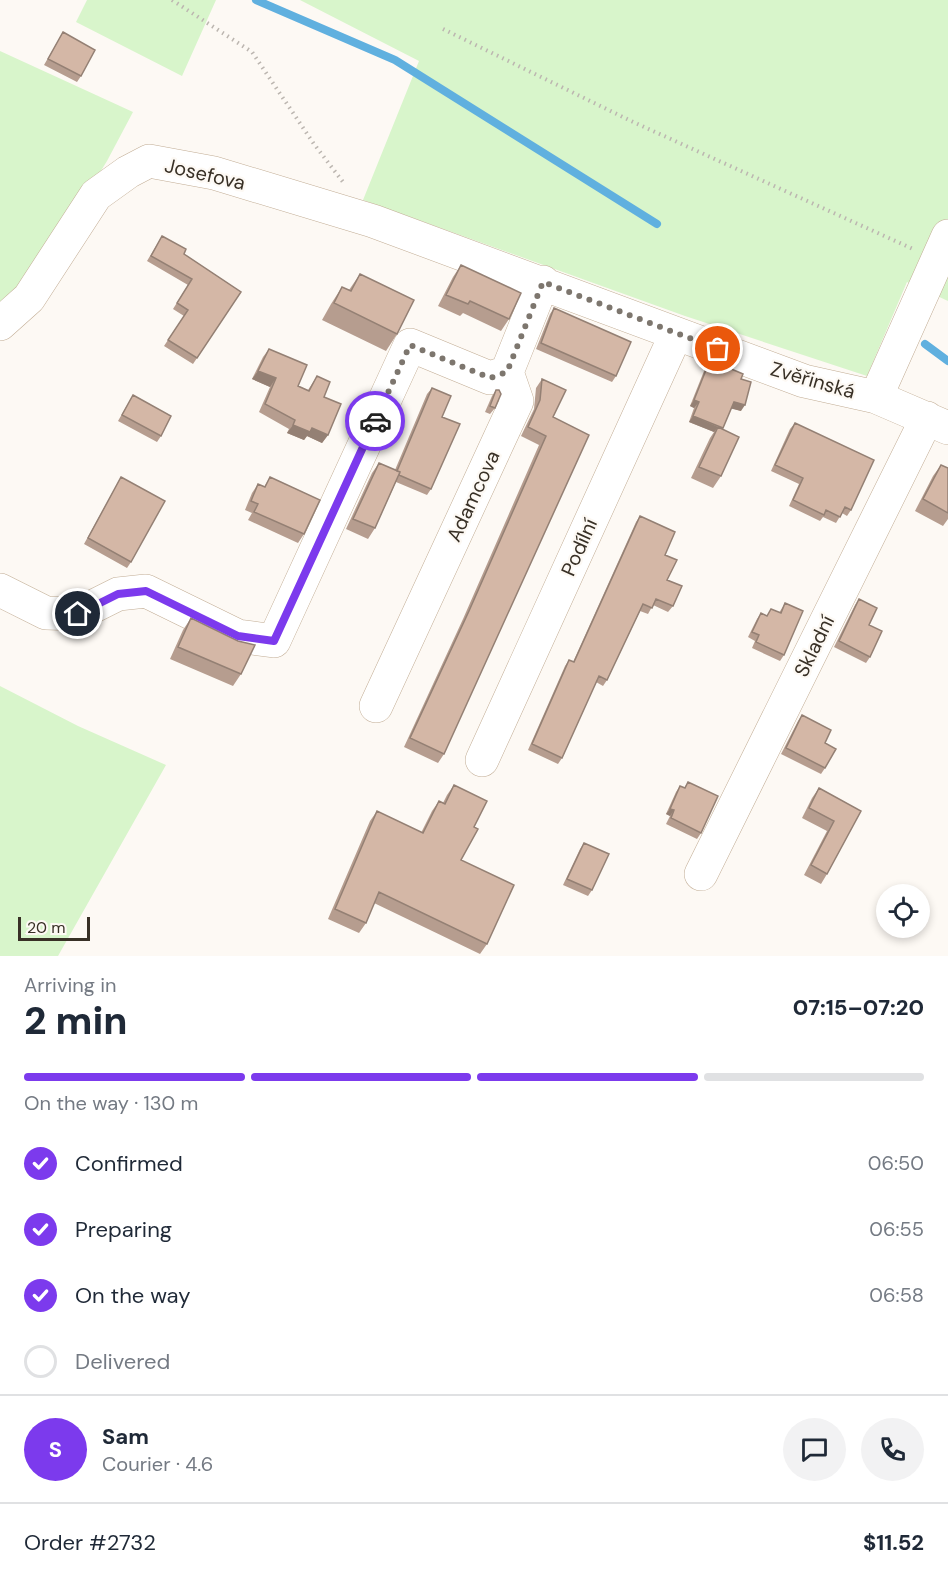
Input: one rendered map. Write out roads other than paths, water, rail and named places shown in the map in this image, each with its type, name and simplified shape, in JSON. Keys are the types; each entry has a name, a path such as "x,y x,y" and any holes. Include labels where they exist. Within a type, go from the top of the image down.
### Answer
{"street":[{"name":"Josefova","path":"0,324 29,298 96,195 128,172 149,161 214,173 373,221"},
{"name":"Zvěřinská","path":"373,221 543,282 804,381 876,397 937,423"},
{"path":"876,397 942,248"},
{"path":"0,590 46,613 78,614 118,594 146,591 238,636 274,641 410,345 490,378 507,372 543,282"},
{"name":"Podílní","path":"482,760 676,334"},
{"name":"Adamcova","path":"376,706 517,400 507,372"},
{"name":"Skladní","path":"700,874 937,423"}],"waterway":[{"path":"256,0 395,60 657,224"},
{"path":"925,344 948,361"}]}
